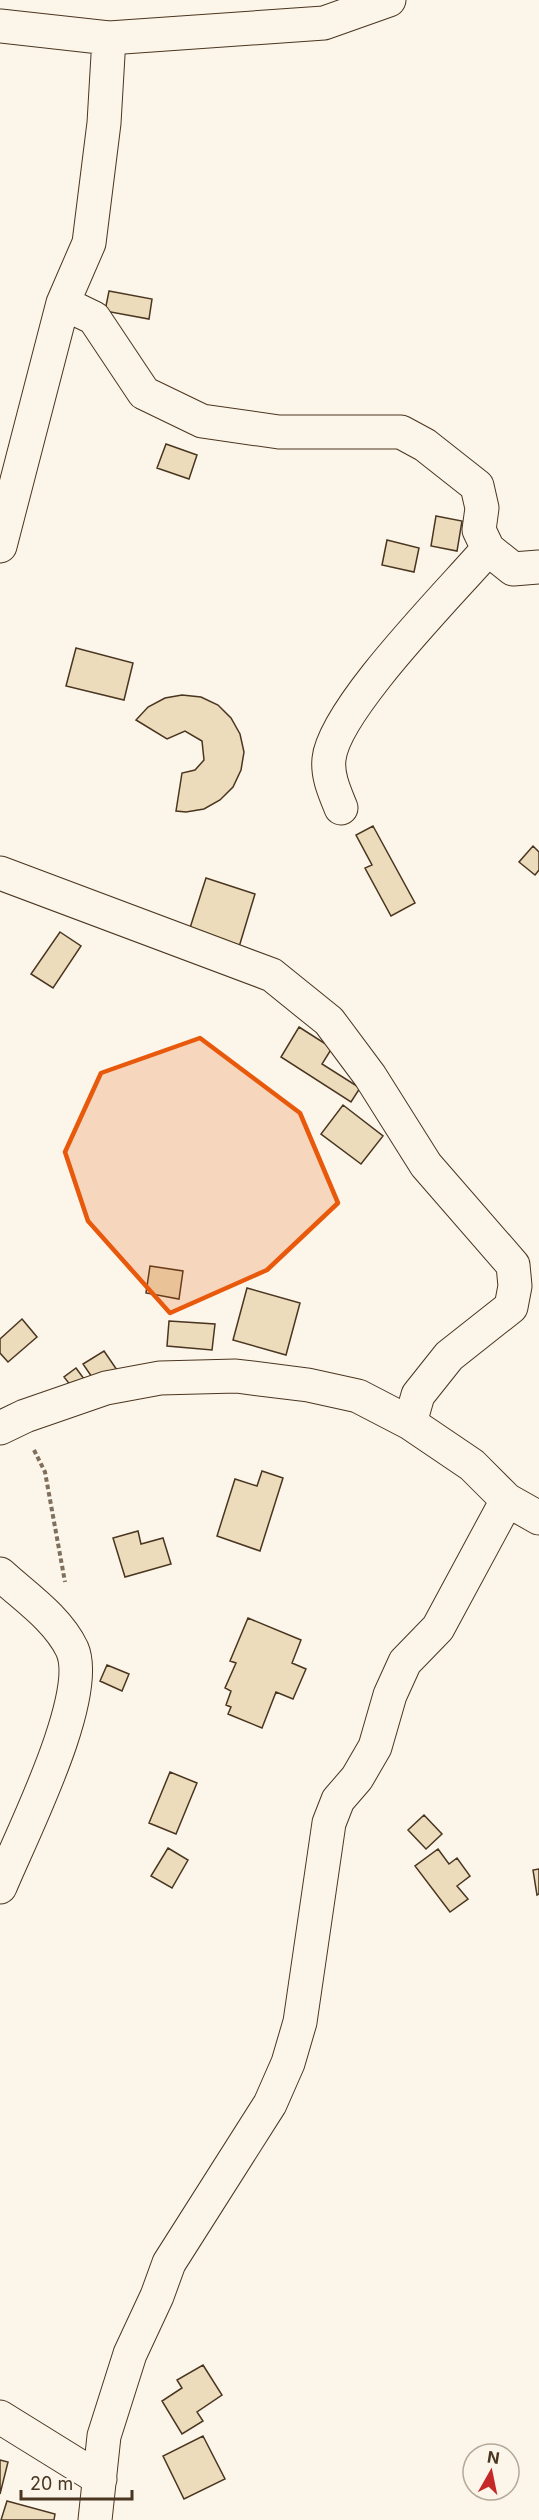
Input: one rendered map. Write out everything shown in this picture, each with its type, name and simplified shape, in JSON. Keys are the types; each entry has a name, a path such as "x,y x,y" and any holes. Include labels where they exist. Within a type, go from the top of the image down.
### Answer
{"street":[{"path":"0,26 109,38 324,23 389,0"},
{"path":"0,546 63,303 89,243 104,123 109,38"},
{"path":"63,303 94,318 144,393 202,421 279,432 401,432 425,445 477,486 482,508 478,530 488,549 513,569 539,567"},
{"path":"341,808 331,782 329,759 337,731 391,660 488,549"},
{"path":"0,873 272,975 329,1021 370,1076 426,1165 513,1265 516,1286 511,1307 449,1356 418,1395 410,1423"},
{"path":"13,1422 106,1388 160,1378 236,1376 308,1385 357,1396 410,1423 472,1466 507,1500 539,1518"},
{"path":"95,2520 104,2436 130,2354 157,2296 169,2263 270,2104 288,2063 300,2022 329,1823 338,1800 357,1778 375,1747 390,1695 405,1662 438,1628 507,1500"},
{"path":"0,1574 59,1627 73,1652 75,1682 68,1725 0,1887"},
{"path":"0,2417 100,2479"}],"path":[{"path":"13,1422 45,1472 67,1592 59,1627"}],"highlighted area":[{"path":"200,1038 300,1113 338,1203 267,1270 170,1313 88,1221 65,1152 101,1073"}],"building":[{"path":"109,291 152,299 149,319 105,311"},
{"path":"166,444 197,455 189,479 157,468"},
{"path":"436,516 462,521 457,551 431,546"},
{"path":"387,540 419,548 414,572 382,565"},
{"path":"76,648 133,663 124,700 66,686"},
{"path":"182,695 201,697 218,705 231,718 240,734 244,752 241,770 233,787 220,800 204,809 186,812 176,811 182,773 195,770 204,760 202,741 185,731 167,739 136,720 148,707 165,698"},
{"path":"373,826 415,903 391,916 365,868 372,865 356,835"},
{"path":"533,846 539,852 539,870 535,875 519,862"},
{"path":"206,878 255,894 239,947 189,931"},
{"path":"60,932 81,946 53,988 31,974"},
{"path":"299,1027 332,1048 322,1064 360,1088 351,1102 281,1057"},
{"path":"343,1105 383,1136 361,1164 321,1134"},
{"path":"150,1266 183,1271 179,1299 146,1293"},
{"path":"247,1288 300,1303 286,1355 233,1340"},
{"path":"22,1319 37,1337 8,1362 0,1353 0,1339"},
{"path":"169,1321 215,1324 212,1350 167,1346"},
{"path":"104,1351 117,1370 96,1383 83,1364"},
{"path":"76,1368 90,1387 78,1395 64,1377"},
{"path":"262,1471 283,1478 260,1551 217,1536 235,1479 257,1486"},
{"path":"138,1531 141,1544 163,1538 171,1564 125,1577 113,1538"},
{"path":"248,1618 301,1640 292,1663 306,1669 293,1699 276,1692 262,1728 228,1714 231,1707 226,1705 231,1691 225,1688 236,1663 230,1661"},
{"path":"107,1665 129,1674 122,1691 100,1681"},
{"path":"170,1772 197,1783 176,1834 149,1823"},
{"path":"424,1815 442,1834 426,1849 408,1830"},
{"path":"168,1848 188,1860 172,1888 151,1876"},
{"path":"438,1849 449,1864 457,1858 470,1876 457,1886 468,1899 450,1912 415,1866"},
{"path":"539,1869 539,1894 537,1895 533,1870"},
{"path":"203,2365 222,2395 197,2412 203,2421 182,2434 162,2401 182,2388 177,2380"},
{"path":"203,2436 225,2479 184,2499 163,2456"},
{"path":"0,2460 8,2462 0,2494"},
{"path":"7,2501 55,2514 54,2520 1,2520"}]}
